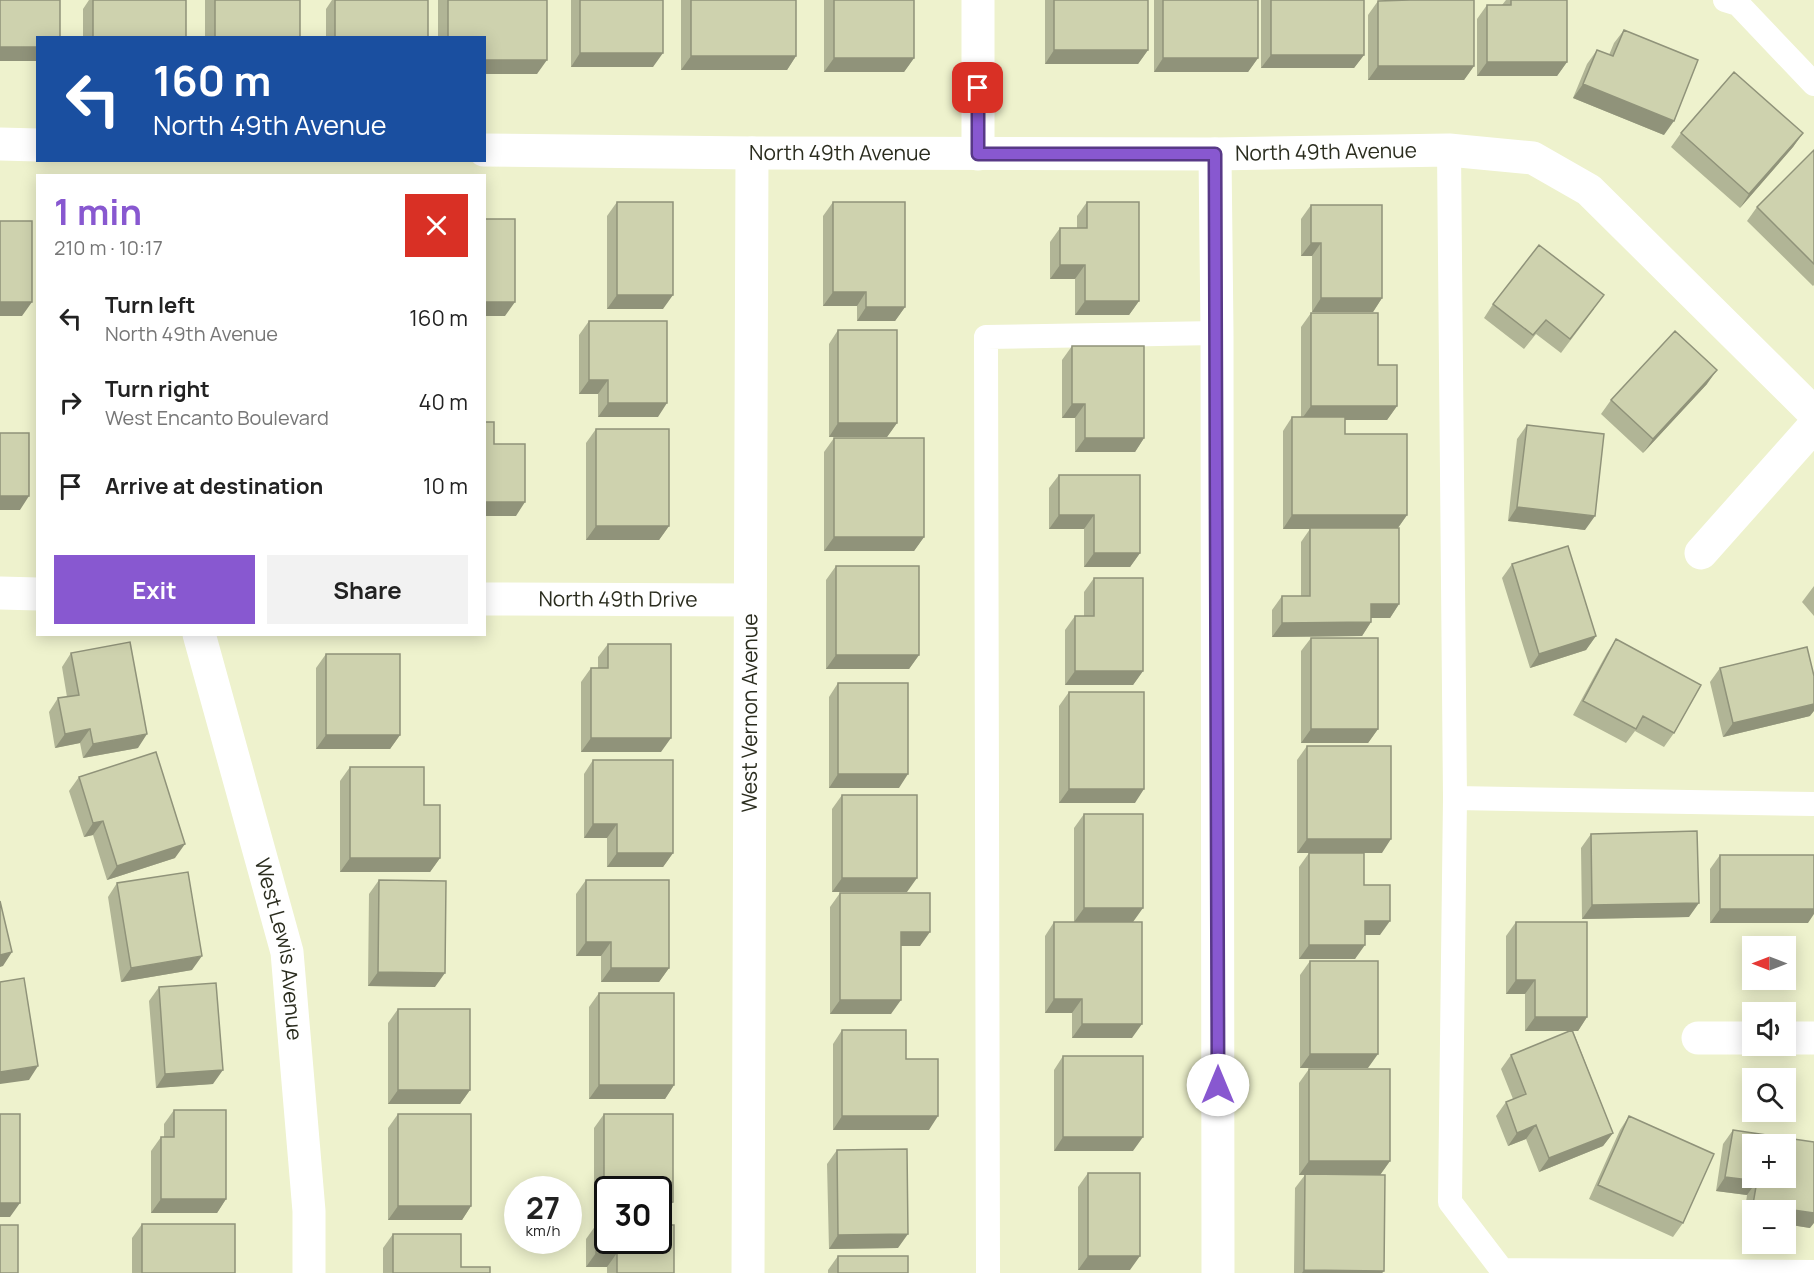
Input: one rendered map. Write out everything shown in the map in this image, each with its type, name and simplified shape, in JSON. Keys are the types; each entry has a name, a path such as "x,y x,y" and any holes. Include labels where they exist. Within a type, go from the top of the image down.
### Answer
{"street":[{"path":"978,0 978,154"},
{"path":"0,144 36,145"},
{"name":"North 49th Avenue","path":"486,150 1215,154 1449,150 1533,158 1588,190 1814,413"},
{"name":"West Vernon Avenue","path":"748,1273 752,153"},
{"path":"1215,154 1218,1273"},
{"path":"1701,553 1814,426"},
{"path":"0,593 36,594"},
{"name":"North 49th Drive","path":"486,598 750,600"},
{"name":"West Lewis Avenue","path":"200,636 287,952 309,1211 309,1273"},
{"path":"1698,1038 1742,1038"},
{"path":"1796,1038 1814,1038"}],"lane":[{"path":"1725,0 1738,4 1814,84"},
{"path":"1449,150 1455,798 1450,1202 1502,1270 1814,1272"},
{"path":"988,1273 986,337 1217,333"},
{"path":"1455,798 1814,804"}],"building":[{"path":"0,0 60,0 60,36 36,36 36,47 0,47"},
{"path":"93,0 186,0 186,36 93,36"},
{"path":"215,0 300,0 300,36 215,36"},
{"path":"335,0 428,0 428,36 335,36"},
{"path":"448,0 547,0 547,60 486,60 486,36 448,36"},
{"path":"580,0 663,0 663,53 580,53"},
{"path":"691,0 796,0 796,56 691,56"},
{"path":"834,0 914,0 914,58 834,58"},
{"path":"1054,0 1148,0 1148,50 1054,50"},
{"path":"1163,0 1258,0 1258,58 1163,58"},
{"path":"1271,0 1364,0 1364,55 1271,55"},
{"path":"1474,0 1474,66 1378,66 1378,1"},
{"path":"1511,0 1567,0 1567,62 1487,62 1487,5 1511,5"},
{"path":"1624,30 1698,60 1674,121 1583,84 1597,50 1613,56"},
{"path":"1734,72 1803,133 1749,194 1681,133"},
{"path":"1814,150 1814,264 1757,207"},
{"path":"617,202 673,202 673,295 617,295"},
{"path":"833,202 905,202 905,307 866,307 866,292 833,292"},
{"path":"1087,202 1139,202 1139,301 1085,301 1085,265 1060,265 1060,228 1087,228"},
{"path":"1311,205 1382,205 1382,298 1321,298 1321,243 1311,243"},
{"path":"486,219 515,219 515,302 486,302"},
{"path":"0,221 32,221 32,302 0,302"},
{"path":"1539,245 1604,295 1570,339 1546,320 1533,335 1493,304"},
{"path":"1311,313 1378,313 1378,365 1397,365 1397,406 1311,406"},
{"path":"589,321 667,321 667,403 608,403 608,380 589,380"},
{"path":"838,330 897,330 897,423 838,423"},
{"path":"1675,331 1717,370 1653,439 1611,400"},
{"path":"1072,346 1144,346 1144,438 1085,438 1085,404 1072,404"},
{"path":"1292,417 1345,417 1345,434 1407,434 1407,515 1292,515"},
{"path":"486,422 494,422 494,444 525,444 525,502 486,502"},
{"path":"1527,425 1604,434 1595,516 1517,507"},
{"path":"596,429 669,429 669,526 596,526"},
{"path":"0,433 29,433 29,496 0,496"},
{"path":"834,438 924,438 924,537 834,537"},
{"path":"1059,475 1140,475 1140,553 1094,553 1094,515 1059,515"},
{"path":"1310,528 1399,528 1399,604 1371,604 1371,622 1282,623 1282,596 1310,596"},
{"path":"1568,546 1596,636 1539,654 1512,564"},
{"path":"836,566 919,566 919,655 836,655"},
{"path":"1094,578 1143,578 1143,671 1075,671 1075,616 1094,616"},
{"path":"1311,638 1378,638 1378,729 1311,729"},
{"path":"1616,639 1701,685 1674,733 1643,716 1636,729 1583,701"},
{"path":"130,642 147,734 93,744 90,729 65,734 58,698 79,695 71,653"},
{"path":"608,644 671,644 671,738 591,738 591,668 608,668"},
{"path":"1807,647 1814,676 1814,704 1733,723 1720,668"},
{"path":"326,654 400,654 400,735 326,735"},
{"path":"838,683 908,683 908,774 838,774"},
{"path":"1069,692 1144,692 1144,789 1069,789"},
{"path":"1307,746 1391,746 1391,839 1307,839"},
{"path":"156,752 185,844 117,866 103,821 93,823 79,777"},
{"path":"593,760 673,760 673,853 617,853 617,824 593,824"},
{"path":"350,767 424,767 424,805 440,805 440,858 350,858"},
{"path":"842,795 917,795 917,878 842,878"},
{"path":"1084,814 1143,814 1143,908 1084,908"},
{"path":"1697,831 1699,903 1592,905 1591,834"},
{"path":"1309,853 1364,853 1364,885 1390,885 1390,921 1365,921 1365,945 1309,945"},
{"path":"1720,855 1814,855 1814,909 1720,909"},
{"path":"188,872 202,956 131,968 117,883"},
{"path":"379,880 446,881 445,973 378,972"},
{"path":"586,880 669,880 669,968 611,968 611,942 586,942"},
{"path":"840,893 930,893 930,932 901,932 901,1000 840,1000"},
{"path":"0,901 12,952 0,955"},
{"path":"1054,922 1142,922 1142,1024 1082,1024 1082,999 1054,999"},
{"path":"1516,922 1587,922 1587,1017 1535,1017 1535,980 1516,980"},
{"path":"1310,961 1378,961 1378,1054 1310,1054"},
{"path":"24,978 38,1066 0,1072 0,982"},
{"path":"216,983 223,1070 165,1074 159,987"},
{"path":"599,993 674,993 674,1085 599,1085"},
{"path":"398,1009 470,1009 470,1090 398,1090"},
{"path":"842,1030 906,1030 906,1059 938,1059 938,1116 842,1116"},
{"path":"1572,1030 1613,1133 1549,1158 1536,1125 1517,1133 1506,1102 1526,1094 1511,1055"},
{"path":"1063,1056 1143,1056 1143,1137 1063,1137"},
{"path":"1309,1069 1390,1069 1390,1161 1309,1161"},
{"path":"174,1110 226,1110 226,1199 161,1199 161,1137 174,1137"},
{"path":"0,1114 20,1114 20,1203 0,1203"},
{"path":"398,1114 471,1114 471,1206 398,1206"},
{"path":"604,1114 673,1114 673,1202 672,1176 604,1176"},
{"path":"1629,1116 1714,1154 1683,1223 1598,1185"},
{"path":"1733,1130 1760,1134 1742,1134 1742,1179 1725,1177"},
{"path":"1796,1139 1814,1142 1814,1213 1796,1210 1796,1200 1754,1200 1756,1188 1796,1188"},
{"path":"907,1149 908,1234 838,1235 837,1150"},
{"path":"1088,1173 1140,1173 1140,1256 1088,1256"},
{"path":"1305,1174 1385,1175 1384,1271 1304,1270"},
{"path":"142,1224 235,1224 235,1273 142,1273"},
{"path":"0,1225 18,1225 18,1273 0,1273"},
{"path":"672,1225 674,1225 674,1273 617,1273 617,1254 672,1254"},
{"path":"393,1234 461,1234 461,1267 490,1267 490,1273 393,1273"},
{"path":"838,1256 908,1256 908,1273 838,1273"}],"route":[{"path":"978,88 978,154 1215,154 1218,1085"}]}
